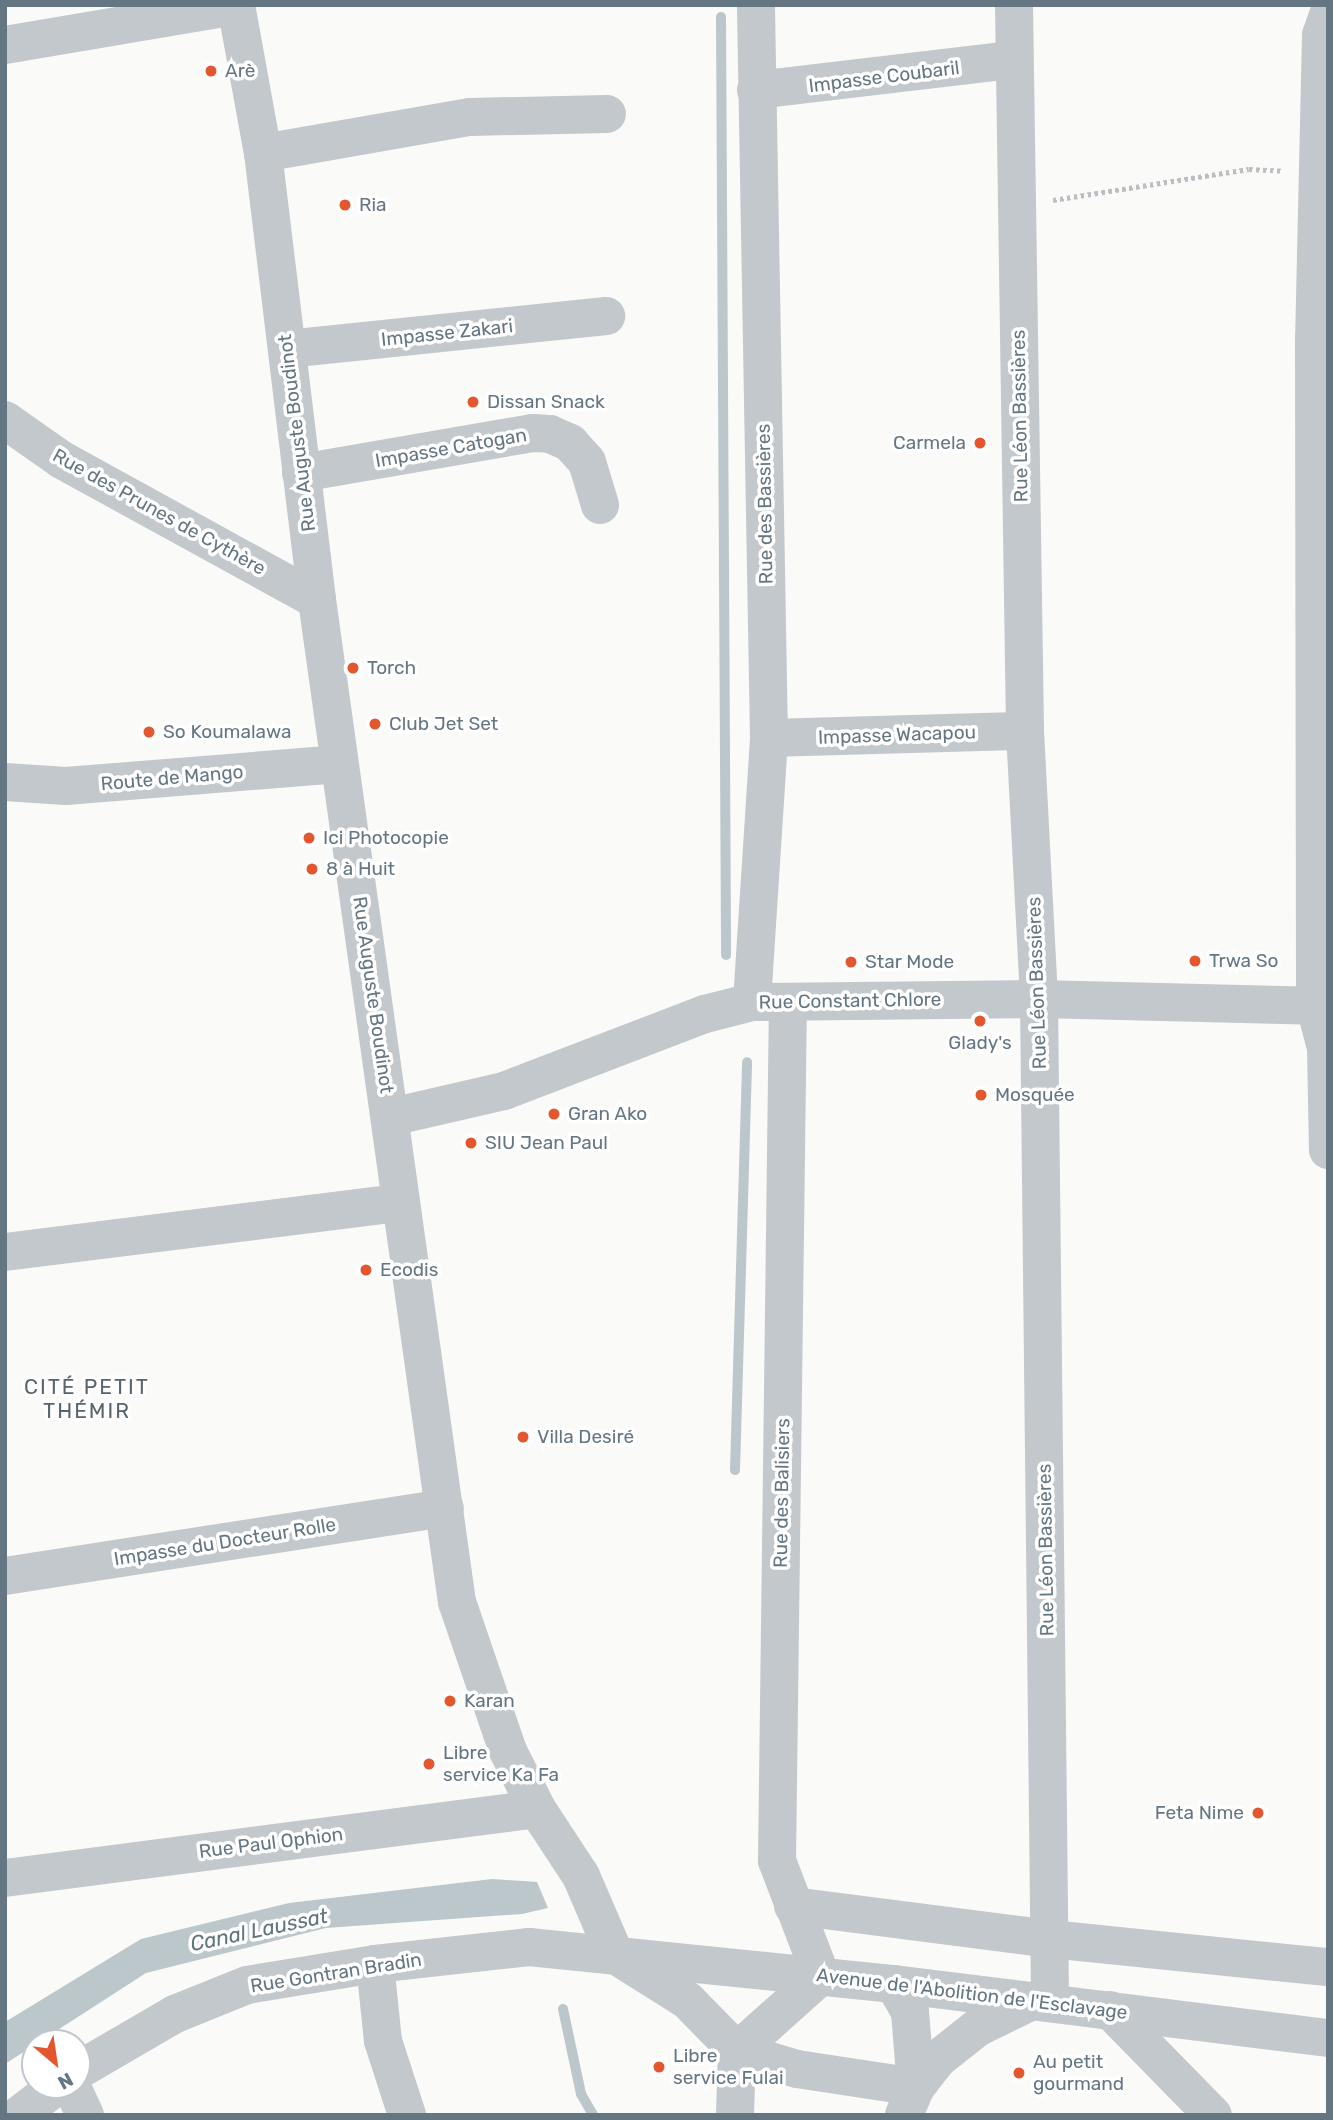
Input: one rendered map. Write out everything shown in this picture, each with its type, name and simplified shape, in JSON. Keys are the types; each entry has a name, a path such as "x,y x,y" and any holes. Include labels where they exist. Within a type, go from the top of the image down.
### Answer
{"street":[{"name":"Rue des Bassières","path":"756,5 769,738 770,1002"},
{"name":"Rue Léon Bassières","path":"1014,5 1012,60 1017,205 1025,731 1039,999 1050,1939 1041,2002"},
{"path":"5,45 236,6"},
{"name":"Rue Auguste Boudinot","path":"236,6 263,153 317,600 457,1602 478,1674 508,1751 537,1809 581,1876 615,1955"},
{"path":"1328,15 1321,35 1314,341 1321,1006 1326,1048 1328,1150"},
{"name":"Impasse Coubaril","path":"756,90 1012,60"},
{"path":"263,153 470,117 607,114"},
{"name":"Impasse Zakari","path":"287,349 607,316"},
{"name":"Rue des Prunes de Cythère","path":"5,420 62,460 317,600"},
{"name":"Impasse Catogan","path":"301,473 533,433 550,434 570,443 587,462 600,505"},
{"name":"Impasse Wacapou","path":"769,738 1025,731"},
{"name":"Route de Mango","path":"5,782 66,786 340,764"},
{"name":"Rue Constant Chlore","path":"391,1117 504,1091 705,1014 770,1002 1039,999 1321,1006"},
{"name":"Rue des Balisiers","path":"770,1002 777,1861 821,1976"},
{"path":"5,1252 401,1203"},
{"name":"Impasse du Docteur Rolle","path":"5,1576 445,1508"},
{"name":"Rue Paul Ophion","path":"5,1878 537,1809"},
{"path":"793,1906 1050,1939 1328,1967"},
{"name":"Rue Gontran Bradin","path":"91,2063 175,2014 247,1985 375,1964 529,1948 615,1955"},
{"path":"615,1955 688,2001 737,2051 910,2101"},
{"name":"Avenue de l'Abolition de l'Esclavage","path":"615,1955 894,1984 1328,2038"},
{"path":"375,1964 383,2041 407,2115"},
{"path":"735,2115 737,2051 821,1976"},
{"path":"894,1984 910,2012 910,2101"},
{"path":"910,2101 939,2058 977,2028 1041,2002"},
{"path":"1110,2010 1213,2115"},
{"path":"19,2115 40,2099"},
{"path":"78,2099 85,2115"}],"path":[{"path":"1017,205 1249,169 1319,172"}],"water":[{"name":"Canal Laussat","path":"492,1879 537,1882 548,1908 522,1914 326,1928 146,1973 59,2029 21,2029 21,2054 5,2064 5,2022 141,1939 289,1903"}],"waterway":[{"path":"721,17 726,955"},
{"path":"735,1470 747,1062"},
{"path":"563,2009 581,2094 593,2115"}],"place":[{"name":"Arè","path":"211,71"},
{"name":"Ria","path":"345,205"},
{"name":"Dissan Snack","path":"473,402"},
{"name":"Carmela","path":"980,443"},
{"name":"Torch","path":"353,668"},
{"name":"Club Jet Set","path":"375,724"},
{"name":"So Koumalawa","path":"149,732"},
{"name":"Ici Photocopie","path":"309,838"},
{"name":"8 à Huit","path":"312,869"},
{"name":"Trwa So","path":"1195,961"},
{"name":"Star Mode","path":"851,962"},
{"name":"Glady's","path":"980,1021"},
{"name":"Mosquée","path":"981,1095"},
{"name":"Gran Ako","path":"554,1114"},
{"name":"SIU Jean Paul","path":"471,1143"},
{"name":"Ecodis","path":"366,1270"},
{"name":"Villa Desiré","path":"523,1437"},
{"name":"Karan","path":"450,1701"},
{"name":"Libre service Ka Fa","path":"429,1764"},
{"name":"Feta Nime","path":"1258,1813"},
{"name":"Libre service Fulai","path":"659,2067"},
{"name":"Au petit gourmand","path":"1019,2073"}],"district":[{"name":"CITÉ PETIT THÉMIR","path":"87,1399"}]}
